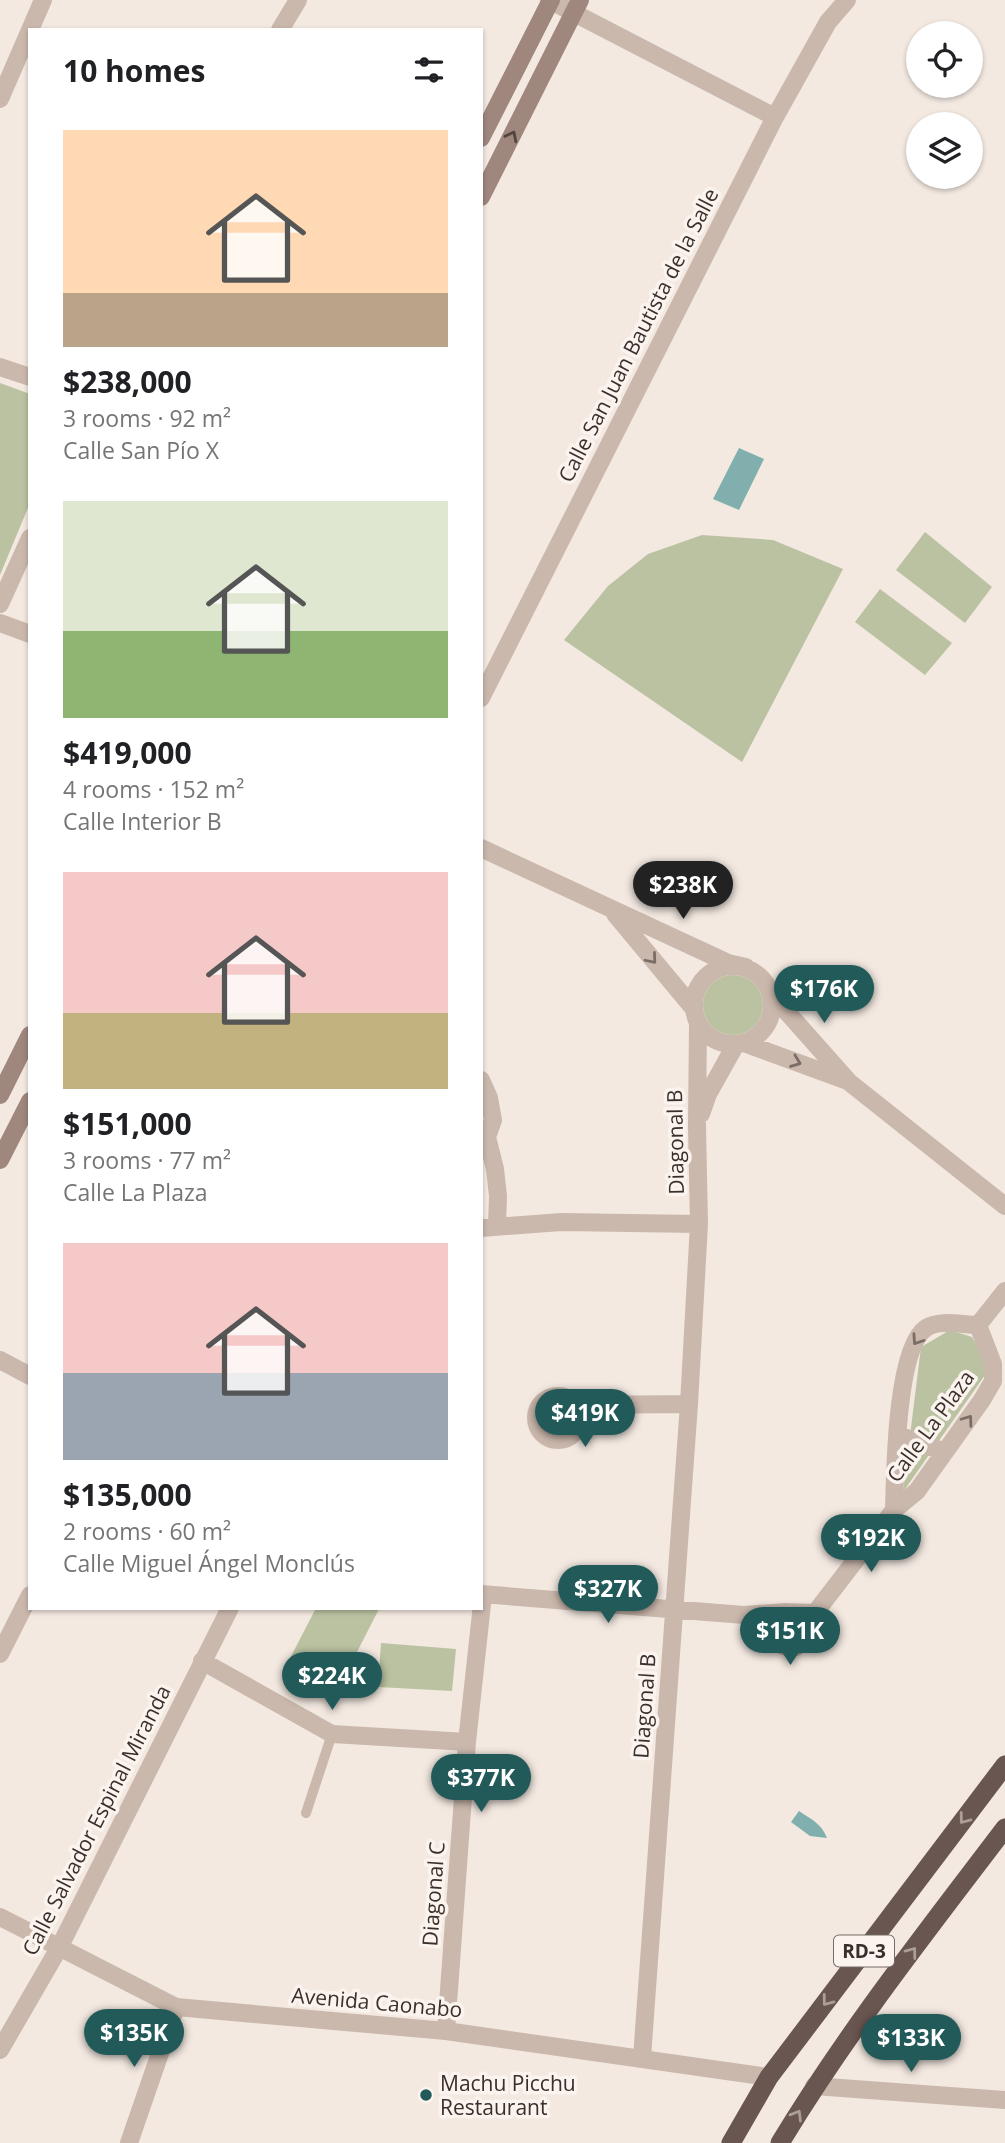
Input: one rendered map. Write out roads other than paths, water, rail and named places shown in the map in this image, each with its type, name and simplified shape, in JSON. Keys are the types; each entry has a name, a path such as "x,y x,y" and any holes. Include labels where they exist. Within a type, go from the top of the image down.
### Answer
{"highway":[{"name":"RD-3","path":"732,2143 769,2077 1005,1765"},
{"name":"RD-3","path":"780,2143 814,2086 862,2017 1005,1828"}],"main road":[{"path":"483,134 550,0"},
{"path":"483,193 577,6"},
{"path":"0,1095 28,1039"},
{"path":"0,1160 28,1105"}],"street":[{"path":"31,28 43,0"},
{"path":"280,28 298,0"},
{"path":"550,0 577,6 775,117"},
{"name":"Calle San Juan Bautista de la Salle","path":"483,694 775,117 828,22 848,0"},
{"path":"0,99 28,35"},
{"path":"0,367 28,376"},
{"path":"0,604 28,542"},
{"path":"0,623 28,633"},
{"path":"483,849 728,963 757,973 766,982 771,994 849,1082 1005,1206"},
{"path":"610,909 696,1015 705,1032 716,1040 740,1044 849,1082"},
{"path":"696,1015 695,996 708,974 733,965 746,967"},
{"path":"696,1127 708,1094 740,1044 754,1039 770,1019 771,994"},
{"name":"Diagonal B","path":"642,2058 689,1404 699,1224 696,1015"},
{"path":"483,1084 489,1098 493,1120 484,1135 495,1169 498,1196 489,1226 561,1222 699,1224"},
{"path":"978,1325 1005,1292"},
{"name":"Calle La Plaza","path":"744,1615 781,1648 796,1647 810,1635 815,1613 894,1510 917,1491 993,1381 993,1364 978,1325 937,1323 924,1329 911,1347 900,1400 894,1510"},
{"path":"0,1360 28,1375"},
{"path":"576,1405 689,1404"},
{"path":"898,1436 945,1452"},
{"path":"483,1594 673,1611 744,1615 815,1613"},
{"path":"0,1654 28,1599"},
{"name":"Calle Salvador Espinal Miranda","path":"0,2050 59,1948 229,1610"},
{"name":"Diagonal C","path":"446,2031 467,1742 480,1610"},
{"path":"202,1661 332,1734 467,1742"},
{"name":"Avenida Caonabo","path":"0,1917 176,2007 446,2031 769,2077"},
{"path":"129,2143 176,2007"},
{"path":"814,2086 1005,2100"}],"lane":[{"path":"306,1813 332,1734"}],"water":[{"path":"739,448 764,459 739,510 713,499"},
{"path":"799,1811 819,1825 827,1838 810,1836 791,1822"}],"place":[{"name":"Machu Picchu Restaurant","path":"426,2095"}]}
